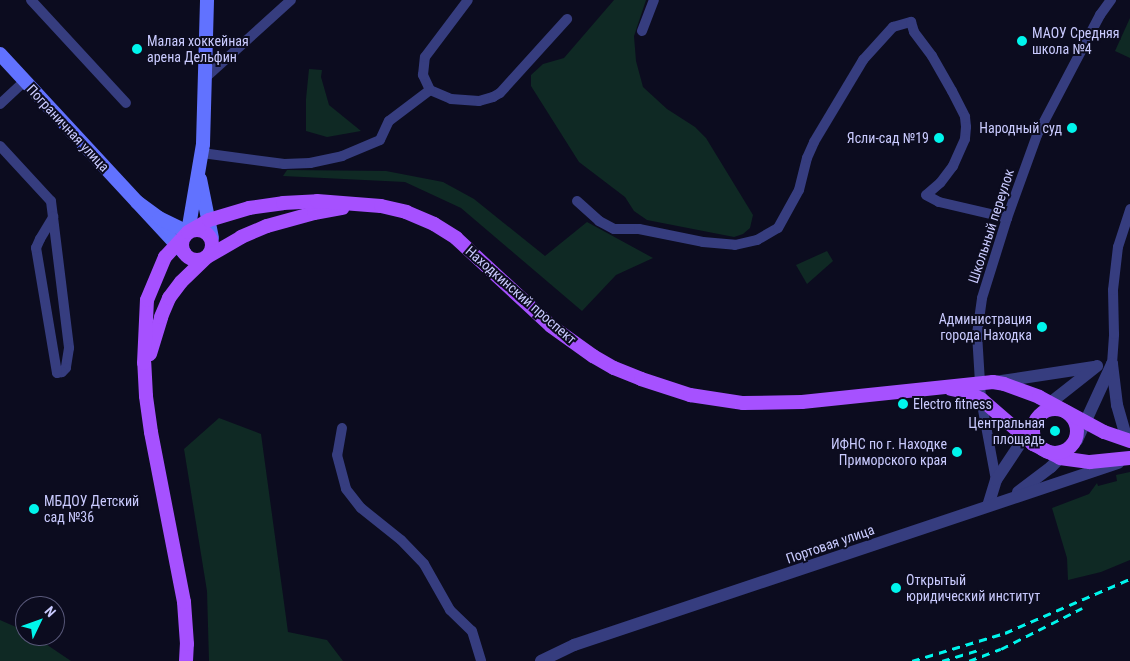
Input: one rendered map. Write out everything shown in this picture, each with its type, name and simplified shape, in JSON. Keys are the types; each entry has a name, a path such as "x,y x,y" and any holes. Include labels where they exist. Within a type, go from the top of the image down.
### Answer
{"main road":[{"path":"188,232 202,153 207,0"},
{"name":"Пограничная улица","path":"0,54 180,249"},
{"path":"146,396 147,371 152,342 160,317 169,298 181,282 207,257 213,245 200,181 200,168"},
{"name":"Пограничная улица","path":"136,202 160,218 188,232"},
{"path":"186,661 187,644 184,602 151,432 146,396 144,363 147,300 157,272 180,249 183,239 188,232 209,220 249,208 283,203 346,202 381,206"},
{"path":"180,249 195,261 207,257 241,237 292,218 336,209 381,206"},
{"name":"Находкинский проспект","path":"381,206 406,212 441,229 482,260 551,326 573,343 614,368 666,388 715,400 769,403 802,402 987,383 1016,388 1128,440"},
{"path":"188,232 201,230 212,238"},
{"name":"Находкинский проспект","path":"928,388 967,392 981,399 1025,437 1042,449 1060,458 1079,462 1130,459"},
{"path":"1055,408 1068,413 1073,418 1078,431 1073,444 1062,452 1048,452 1042,449 1034,438 1033,431 1037,418 1042,413 1055,408"}],"street":[{"path":"31,0 126,103"},
{"path":"205,78 291,0"},
{"path":"468,0 425,57 423,75 430,90 451,98 479,101 500,93 567,19"},
{"path":"642,30 654,0"},
{"name":"Школьный переулок","path":"996,480 981,399 987,383 979,315 1007,218 1048,111 1100,15 1111,0"},
{"path":"577,201 599,221 614,229 639,229 703,242 735,245 757,240 778,228 799,190 807,158 814,142 855,72 893,27 911,22 914,32 932,56 952,91 965,117 966,127 965,139 953,166 940,183 926,195 938,202 1007,218"},
{"path":"0,104 25,81"},
{"path":"202,153 284,164 310,163 342,156 380,140 389,121 430,90"},
{"path":"0,146 51,201 70,348 66,368 62,372 57,372 36,248 53,217"},
{"path":"1128,440 1117,405 1112,364 1114,334 1113,290 1118,247 1130,210"},
{"path":"987,383 1112,364"},
{"path":"1010,498 1060,458 1073,444 1086,422 1112,364"},
{"path":"988,506 996,480 1037,418 1050,403 1097,366"},
{"path":"342,428 337,455 346,489 361,508 402,540 424,564 450,610 472,631 481,661"},
{"name":"Портовая улица","path":"541,661 574,646 1130,459"}],"green space":[{"path":"614,0 646,0 634,36 636,61 643,87 667,109 695,127 706,138 753,215 750,228 743,234 734,237 647,220 634,211 625,197 579,162 531,86 531,75 543,64 564,58"},
{"path":"1130,18 1130,58 1115,51"},
{"path":"309,69 322,70 321,77 329,105 361,131 327,137 306,131 306,99"},
{"path":"287,170 386,171 443,182 474,199 545,256 587,222 653,258 616,275 582,311 461,208 405,182 283,176"},
{"path":"827,251 833,261 807,284 796,265"},
{"path":"219,418 261,434 288,632 327,640 343,661 209,661 207,591 184,449"},
{"path":"1130,472 1130,560 1101,572 1068,580 1067,558 1052,508 1089,494 1097,483 1098,486 1117,481 1116,475"},
{"path":"0,620 15,627 15,646 49,646 71,661 0,661"}],"railway":[{"path":"912,661 1005,633 1130,579"},
{"path":"969,661 1001,649 1082,608"},
{"path":"942,661 982,649"}],"place":[{"name":"МАОУ Средняя школа №4","path":"1022,41"},
{"name":"Малая хоккейная арена Дельфин","path":"137,49"},
{"name":"Народный суд","path":"1072,128"},
{"name":"Ясли-сад №19","path":"939,138"},
{"name":"Администрация города Находка","path":"1042,327"},
{"name":"Electro fitness","path":"903,404"},
{"name":"Центральная площадь","path":"1055,431"},
{"name":"ИФНС по г. Находке Приморского края","path":"957,452"},
{"name":"МБДОУ Детский сад №36","path":"34,509"},
{"name":"Открытый юридический институт","path":"896,588"}]}
